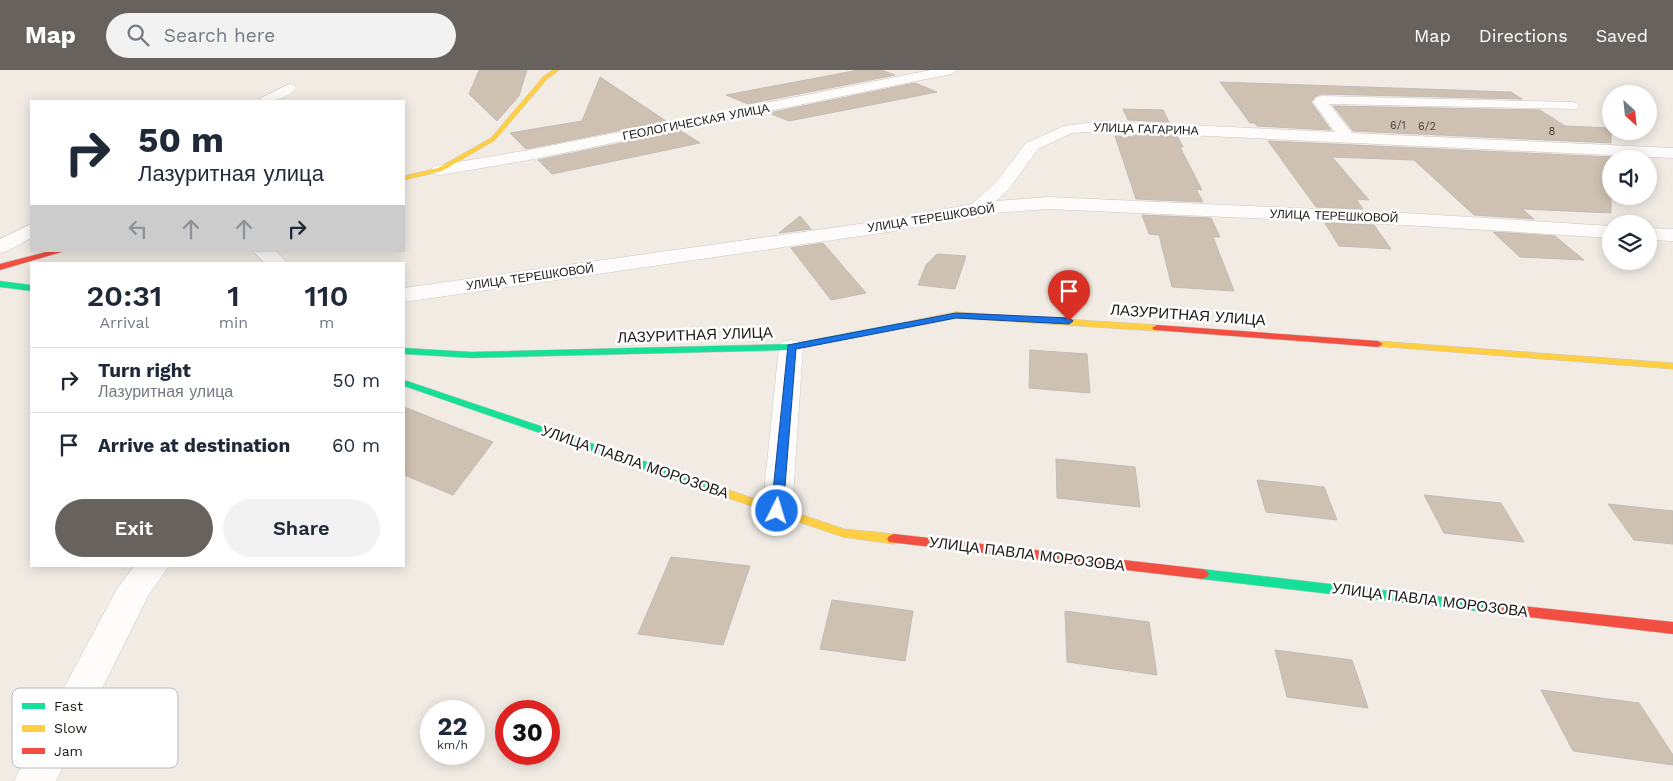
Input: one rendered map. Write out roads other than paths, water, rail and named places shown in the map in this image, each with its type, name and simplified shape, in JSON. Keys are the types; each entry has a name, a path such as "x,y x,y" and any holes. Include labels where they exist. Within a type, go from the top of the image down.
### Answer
{"street":[{"path":"405,178 440,170 493,139 545,78 556,70"},
{"name":"ГЕОЛОГИЧЕСКАЯ УЛИЦА","path":"440,170 548,151 951,70"},
{"path":"268,100 289,88"},
{"path":"1347,137 1320,102 1322,100 1572,106"},
{"name":"УЛИЦА ГАГАРИНА","path":"978,208 1003,184 1032,146 1069,129 1101,126 1673,153"},
{"name":"УЛИЦА ТЕРЕШКОВОЙ","path":"405,295 878,227 978,208 1048,203 1396,218 1602,231"},
{"path":"0,247 30,231"},
{"path":"1657,235 1673,236"},
{"path":"0,267 57,252"},
{"path":"264,252 276,262"},
{"path":"0,284 30,288"},
{"name":"ЛАЗУРИТНАЯ УЛИЦА","path":"405,351 472,355 791,347 956,315 1010,317 1673,366"},
{"path":"777,511 791,347"},
{"name":"УЛИЦА ПАВЛА МОРОЗОВА","path":"405,382 843,533 1673,628"},
{"path":"83,688 134,589 152,567"},
{"path":"35,781 42,768"}]}
